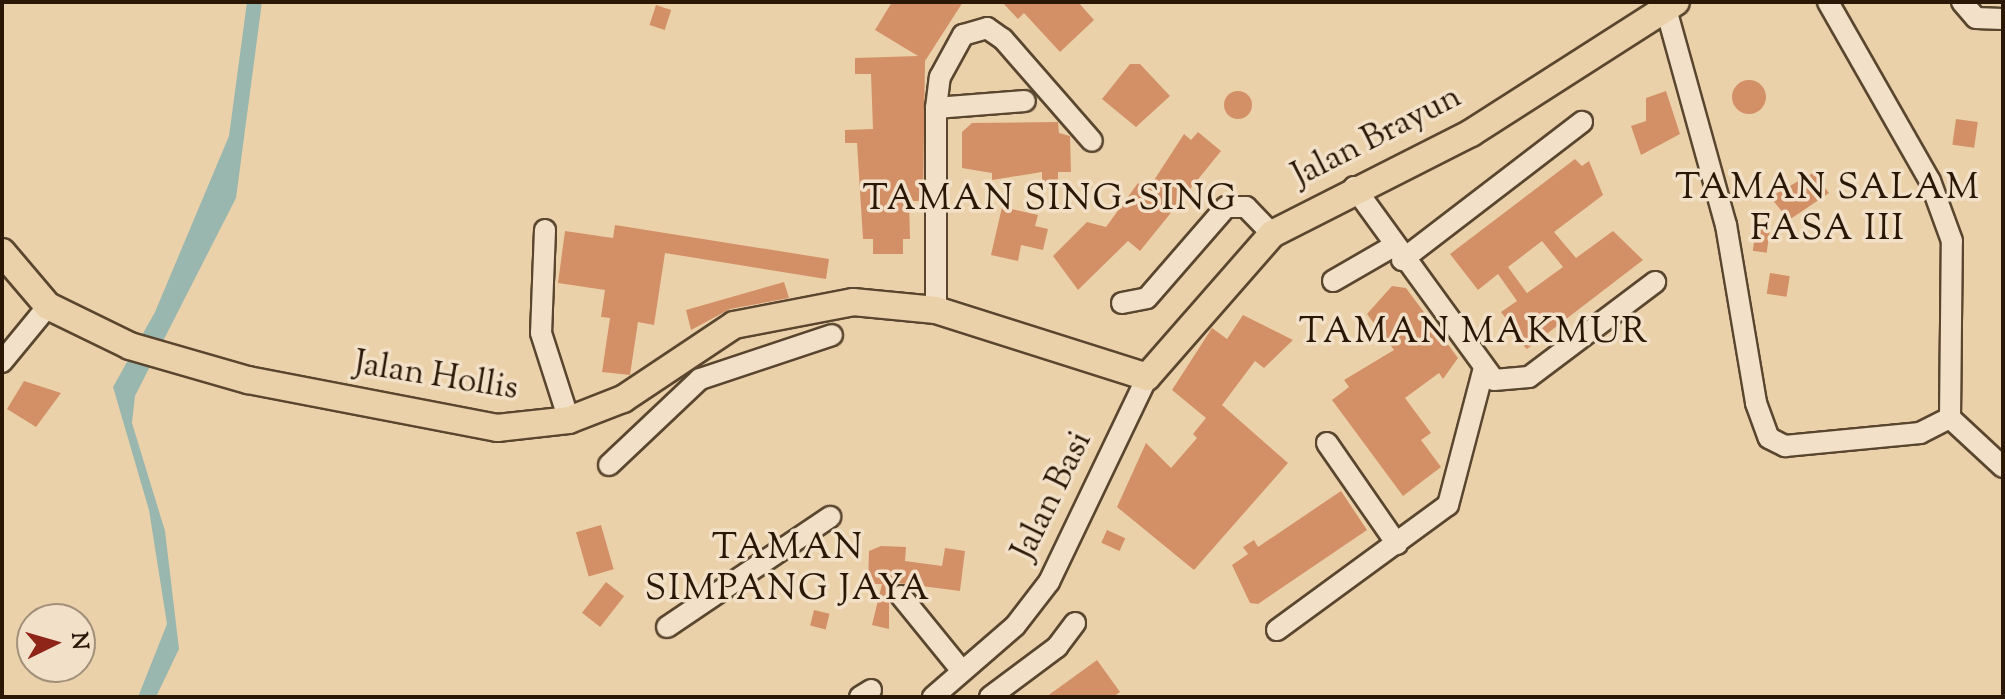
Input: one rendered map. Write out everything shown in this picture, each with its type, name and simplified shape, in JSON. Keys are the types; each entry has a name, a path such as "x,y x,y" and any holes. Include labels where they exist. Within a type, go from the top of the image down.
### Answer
{"main road":[{"name":"Jalan Brayun","path":"1147,377 1272,234 1354,187 1471,133 1671,5"},
{"name":"Jalan Hollis","path":"2,252 48,306 130,346 248,380 497,428 569,420 623,399 734,325 853,302 936,310 1147,377"}],"street":[{"path":"1828,2 1930,181 1952,241 1950,418 2003,467"},
{"path":"1962,2 1976,18 2003,19"},
{"path":"1671,5 1726,225 1756,403 1769,438 1785,446 1920,433 1950,418"},
{"path":"936,310 936,108 957,43 987,28 1092,141"},
{"path":"936,108 1025,101"},
{"path":"1333,281 1397,254 1582,122"},
{"path":"1354,187 1397,254 1483,372 1521,381 1655,282"},
{"path":"1122,303 1147,298 1226,207 1246,207 1272,234"},
{"path":"545,230 541,333 569,420"},
{"path":"2,362 48,306"},
{"path":"609,465 700,379 832,335"},
{"path":"1277,630 1397,544 1453,498 1483,372"},
{"name":"Jalan Basi","path":"933,697 1015,626 1057,569 1147,377"},
{"path":"1327,443 1397,544"},
{"path":"667,627 830,517"},
{"path":"901,596 962,671"},
{"path":"990,697 1057,647 1075,623"}],"water":[{"path":"247,2 262,2 236,198 135,396 132,423 165,531 179,649 156,697 138,697 167,624 149,510 113,387 155,312 229,136"}],"building":[{"path":"892,2 963,2 925,61 923,201 909,201 910,239 903,239 903,254 873,254 873,239 863,239 857,143 845,143 845,130 873,129 871,74 855,74 855,58 918,56 875,30"},
{"path":"1002,2 1078,2 1094,20 1060,52 1024,13 1018,19"},
{"path":"656,5 671,10 665,30 650,25"},
{"path":"1130,64 1140,64 1170,96 1136,127 1102,99"},
{"path":"1749,80 1761,85 1766,97 1761,109 1749,114 1737,109 1732,97 1737,85"},
{"path":"1238,91 1248,95 1252,105 1248,115 1238,119 1228,115 1224,105 1228,95"},
{"path":"1666,91 1680,134 1641,155 1631,126 1646,121 1646,98"},
{"path":"1956,119 1978,122 1974,148 1952,145"},
{"path":"1058,122 1059,133 1070,136 1071,172 1058,172 1058,185 1042,185 1042,172 992,180 992,173 962,168 962,132 972,123"},
{"path":"1198,132 1221,151 1140,251 1128,241 1078,290 1053,256 1087,222 1106,227 1138,183 1147,191 1184,134 1191,140"},
{"path":"1575,159 1582,166 1589,161 1603,195 1554,232 1576,258 1613,231 1643,260 1527,349 1508,332 1513,328 1501,312 1517,301 1498,274 1478,290 1450,254","holes":["1542,241 1563,267 1527,293 1508,267"]},
{"path":"1813,173 1829,193 1789,220 1770,197"},
{"path":"1002,207 1038,215 1035,226 1048,229 1043,250 1021,245 1018,261 991,255"},
{"path":"615,225 829,259 826,279 665,253 654,325 638,322 630,375 602,372 610,318 601,317 605,290 558,283 565,231 613,238"},
{"path":"1756,228 1770,230 1767,253 1753,251"},
{"path":"1770,273 1790,276 1786,297 1767,294"},
{"path":"784,282 789,298 730,309 691,330 686,310"},
{"path":"1392,286 1406,288 1458,358 1443,379 1439,373 1405,398 1431,433 1421,440 1441,467 1403,496 1332,400 1349,387 1344,380 1394,350 1367,314"},
{"path":"1243,315 1293,340 1264,368 1255,361 1222,405 1288,463 1194,570 1117,507 1146,443 1171,468 1197,438 1193,434 1206,418 1172,390 1212,328 1227,339"},
{"path":"24,381 61,393 36,427 7,409"},
{"path":"1341,491 1367,530 1258,604 1250,603 1232,565 1248,554 1243,547 1254,540 1258,547"},
{"path":"601,525 614,569 589,576 576,532"},
{"path":"1107,530 1125,538 1120,551 1101,543"},
{"path":"881,546 906,547 905,561 942,566 945,548 965,551 960,591 898,583 889,592 889,629 872,625 882,584 868,584 869,551"},
{"path":"606,582 624,596 600,627 582,613"},
{"path":"814,610 830,614 826,629 810,626"},
{"path":"1097,660 1120,692 1113,697 1046,697"}],"district":[{"name":"TAMAN SING-SING","path":"1050,201"},
{"name":"TAMAN SALAM FASA III","path":"1828,210"},
{"name":"TAMAN MAKMUR","path":"1474,334"},
{"name":"TAMAN SIMPANG JAYA","path":"788,570"}]}
